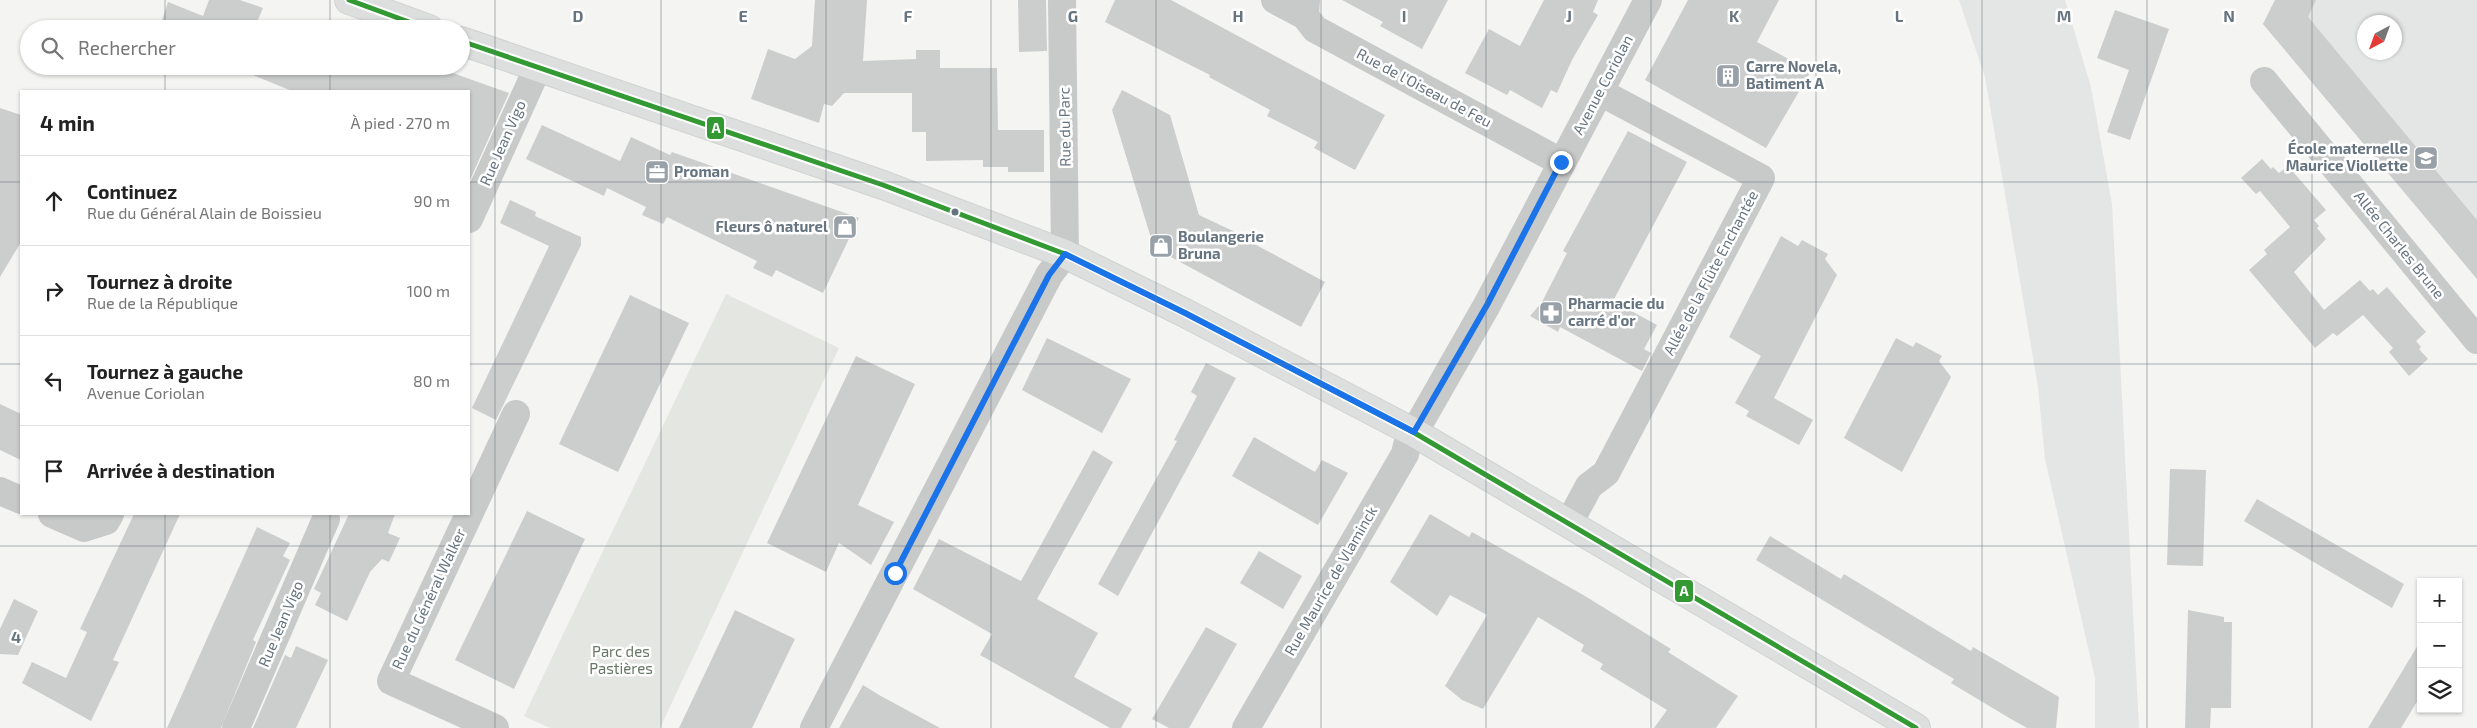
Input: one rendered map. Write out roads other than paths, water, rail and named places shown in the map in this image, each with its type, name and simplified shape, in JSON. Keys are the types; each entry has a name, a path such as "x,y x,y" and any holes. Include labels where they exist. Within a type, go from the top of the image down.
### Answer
{"main road":[{"path":"349,0 404,20"},
{"path":"470,43 883,184 1065,254 1185,313 1414,432 1916,728"}],"street":[{"name":"Rue du Parc","path":"1062,0 1065,254"},
{"name":"Rue de l'Oiseau de Feu","path":"1275,0 1306,8 1315,29 1561,162"},
{"name":"Avenue Coriolan","path":"1414,432 1487,305 1648,0"},
{"name":"Rue Jean Vigo","path":"470,217 538,67"},
{"name":"Allée Charles Brune","path":"2264,81 2477,340"},
{"name":"Allée de la Flûte Enchantée","path":"1569,523 1589,486 1606,472 1761,178 1600,92"},
{"path":"814,728 1049,275 1065,254"},
{"name":"Rue du Général Walker","path":"470,512 516,414"},
{"name":"Rue Maurice de Vlaminck","path":"1246,728 1405,454 1406,445 1414,432"},
{"path":"0,491 20,500"},
{"path":"54,515 84,528 106,521 109,515"},
{"name":"Rue du Général Walker","path":"469,515 391,681 496,728"},
{"name":"Rue Jean Vigo","path":"236,728 324,516"}],"place":[{"name":"Carre Novela, Batiment A","path":"1728,76"},
{"name":"École maternelle Maurice Viollette","path":"2426,158"},
{"name":"Proman","path":"657,172"},
{"name":"Fleurs ô naturel","path":"845,227"},
{"name":"Boulangerie Bruna","path":"1161,246"},
{"name":"Pharmacie du carré d'or","path":"1551,313"}],"park label":[{"name":"Parc des Pastières","path":"621,660"}]}
